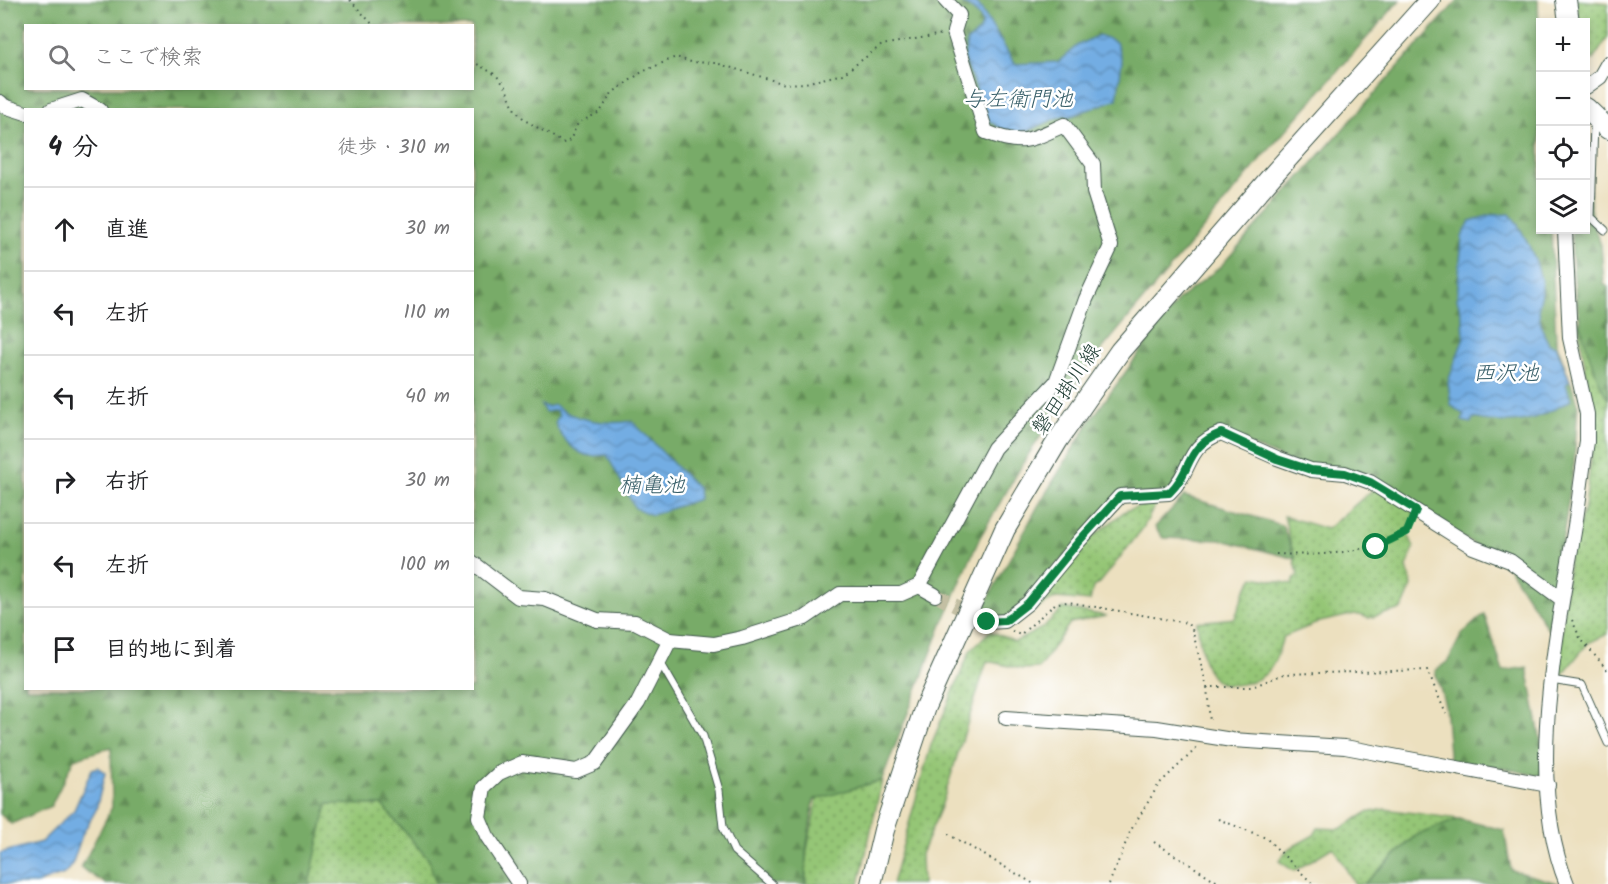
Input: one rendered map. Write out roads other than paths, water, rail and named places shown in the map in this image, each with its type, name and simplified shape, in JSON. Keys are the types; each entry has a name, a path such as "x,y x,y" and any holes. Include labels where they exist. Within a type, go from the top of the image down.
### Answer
{"main road":[{"name":"磐田掛川線","path":"872,884 884,830 925,707 1005,529 1058,440 1120,351 1271,177 1430,0"},
{"path":"1566,0 1568,18"}],"street":[{"path":"474,564 518,597 545,600 597,620 635,622 670,640 714,644 742,638 805,618 840,594 901,594 919,586 994,448 1056,382 1086,299 1111,246 1094,192 1093,164 1064,125 1029,141 1009,141 986,132 954,32 959,15 945,0"},
{"path":"1590,85 1604,79 1608,63"},
{"path":"57,108 82,100 96,108"},
{"path":"0,102 4,106 24,111"},
{"path":"1565,234 1570,338 1587,414 1587,442 1562,599 1551,680 1546,743 1548,785 1558,861 1567,884"},
{"path":"988,622 1005,621 1028,603 1120,496 1169,493 1182,480 1192,453 1205,439 1221,433 1277,459 1311,470 1345,473 1370,482 1473,547 1510,561 1562,599"},
{"path":"919,586 935,595"},
{"path":"519,884 487,836 479,817 484,787 499,773 522,763 576,771 595,763 638,703 670,640"},
{"path":"1006,718 1157,728 1232,740 1345,747 1460,766 1548,785"}],"lane":[{"path":"1596,118 1591,217 1605,230"},
{"path":"658,660 703,736 719,790 723,827 734,851 772,884"},
{"path":"1551,680 1582,685 1608,743"}],"water":[{"name":"与左衛門池","path":"957,0 978,4 1015,64 1058,62 1078,45 1099,35 1116,42 1122,61 1117,99 1069,117 1064,115 1023,133 1003,130 989,121 964,58 967,41 981,29 981,19 972,9"},
{"name":"西沢池","path":"1510,214 1526,239 1539,272 1542,290 1539,308 1542,327 1549,344 1556,346 1570,381 1566,384 1571,400 1546,413 1524,420 1501,422 1473,418 1471,423 1462,421 1464,415 1451,405 1448,382 1464,337 1463,319 1457,299 1462,237 1470,221 1491,215"},
{"name":"楠亀池","path":"541,405 547,407 555,405 572,415 592,420 632,421 698,489 699,499 652,515 635,508 607,455 586,455 574,449 555,423 559,415 556,410 545,412"},
{"path":"98,767 105,773 96,810 82,835 72,865 64,874 36,884 0,884 0,853 41,842 74,810 92,769"}],"tunnel":[{"path":"935,595 987,622"}]}
